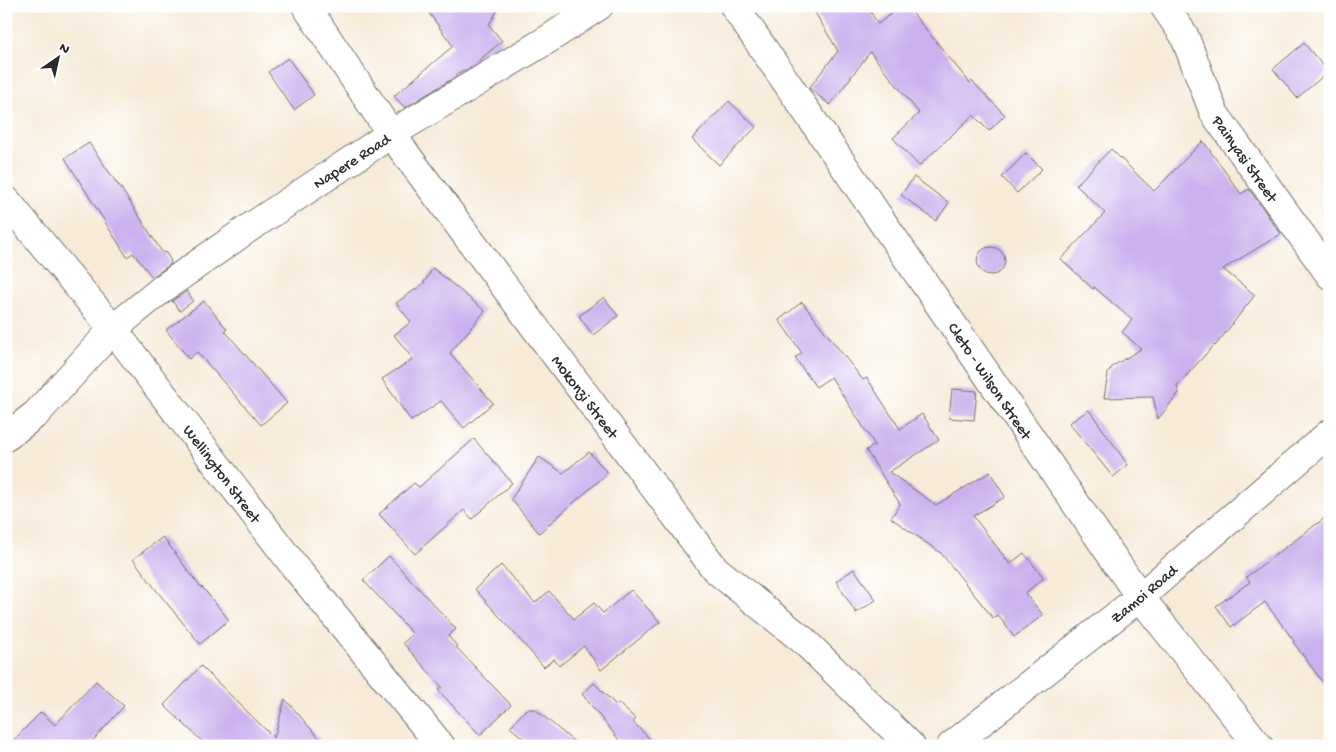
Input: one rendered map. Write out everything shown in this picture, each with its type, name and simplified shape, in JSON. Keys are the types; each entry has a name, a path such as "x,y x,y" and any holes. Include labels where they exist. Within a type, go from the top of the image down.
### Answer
{"street":[{"name":"Mokonzi Street","path":"306,6 391,134 715,569 804,641 911,746"},
{"name":"Napere Road","path":"6,437 36,414 113,329 162,289 241,233 391,134 550,38 599,6"},
{"name":"Cleto - Wilson Street","path":"734,6 1140,597 1259,746"},
{"name":"Painyasi Street","path":"1164,6 1184,35 1214,112 1330,275"},
{"name":"Wellington Street","path":"6,200 113,329 295,567 441,746"},
{"name":"Zamoi Road","path":"951,746 1140,597 1330,433"}],"building":[{"path":"424,6 500,6 489,25 502,41 469,69 463,70 405,108 394,96 453,46"},
{"path":"811,6 867,6 878,24 900,6 907,6 970,83 972,81 1005,115 989,131 973,115 919,166 893,138 919,113 870,52 830,105 809,88 838,51"},
{"path":"1304,43 1328,72 1297,98 1273,69"},
{"path":"288,58 314,95 294,110 268,72"},
{"path":"729,101 756,127 719,165 692,139"},
{"path":"1203,141 1241,194 1249,189 1281,234 1223,269 1255,295 1215,346 1177,386 1179,393 1158,419 1153,397 1104,398 1108,373 1113,366 1141,349 1122,332 1132,320 1094,287 1093,289 1061,259 1105,213 1076,185 1111,149 1154,191"},
{"path":"89,143 119,185 162,252 166,253 170,259 171,264 152,277 133,253 127,257 65,158"},
{"path":"1026,153 1042,169 1017,193 1002,177"},
{"path":"914,177 949,203 936,221 901,195"},
{"path":"991,247 1001,251 1005,261 1001,271 991,275 981,271 977,261 981,251"},
{"path":"433,268 485,311 450,353 493,403 464,428 441,401 411,421 382,379 413,359 394,335 411,322 396,303 423,284"},
{"path":"187,291 193,301 180,311 172,301"},
{"path":"604,297 618,316 593,335 579,316"},
{"path":"204,301 227,329 225,331 287,403 261,425 197,352 189,359 166,330"},
{"path":"802,302 863,380 867,378 900,429 922,414 939,440 889,472 936,505 990,472 1005,497 973,516 1010,564 1024,553 1044,578 1025,593 1043,615 1014,637 998,615 993,618 941,553 891,518 900,504 866,450 875,445 831,377 816,387 795,358 802,353 779,320"},
{"path":"952,389 977,391 974,420 949,418"},
{"path":"1089,410 1128,465 1113,477 1069,423"},
{"path":"474,439 512,483 472,519 464,510 415,554 379,514 414,483 419,487"},
{"path":"589,452 608,473 539,533 511,499 539,457 563,473"},
{"path":"1330,514 1330,692 1265,602 1231,627 1216,606 1250,582 1246,577"},
{"path":"163,537 201,588 229,620 200,644 133,559"},
{"path":"389,556 456,629 448,636 456,647 511,705 480,735 438,690 442,687 403,643 413,634 363,580"},
{"path":"501,565 535,603 549,591 574,619 594,603 603,613 631,590 660,622 601,670 584,646 559,666 554,659 544,667 475,589"},
{"path":"854,569 876,600 856,613 836,581"},
{"path":"201,666 274,738 285,699 326,746 207,746 164,705"},
{"path":"96,681 124,706 88,746 8,746 41,712 55,725"},
{"path":"594,683 616,705 618,703 636,719 633,722 657,746 624,746 582,694"},
{"path":"526,709 535,709 579,746 532,746 510,727"}]}
